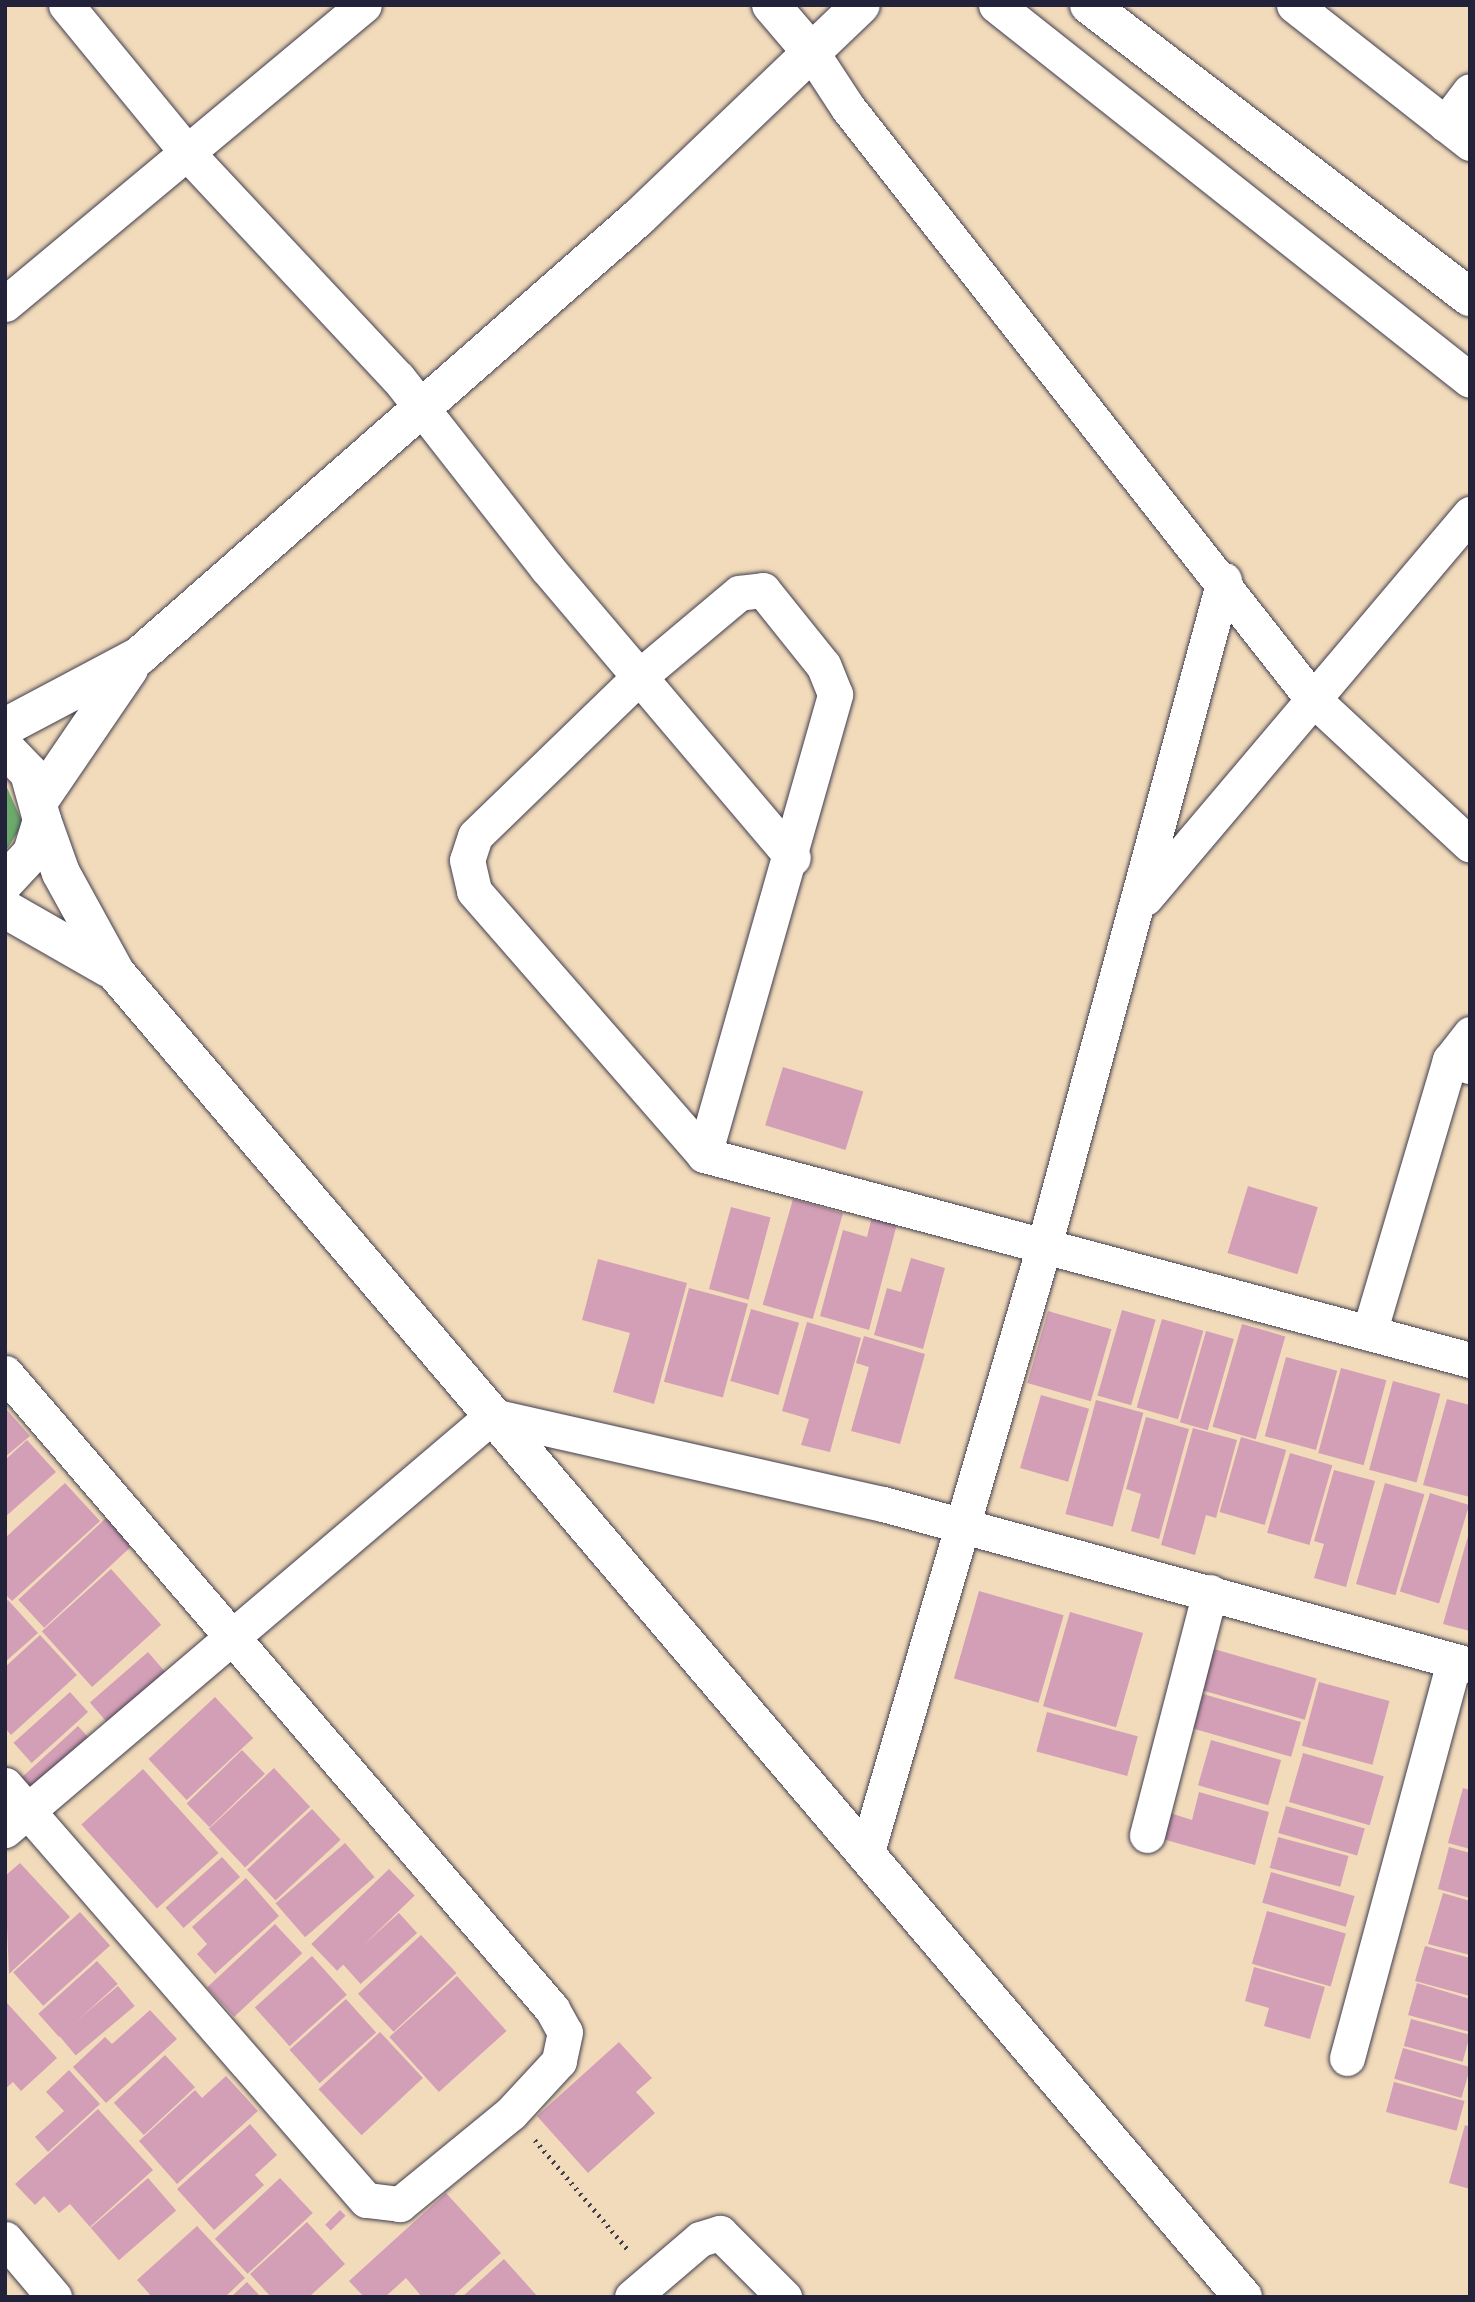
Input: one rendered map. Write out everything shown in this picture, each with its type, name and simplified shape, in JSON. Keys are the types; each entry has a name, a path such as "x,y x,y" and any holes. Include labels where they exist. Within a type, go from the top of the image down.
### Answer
{"street":[{"path":"66,5 189,155 424,410 639,677 793,858"},
{"path":"5,304 189,155 364,5"},
{"path":"771,5 812,53 848,108 1224,580 1311,697 1470,845"},
{"path":"5,727 139,656 424,410 861,5"},
{"path":"996,5 1470,380"},
{"path":"1089,5 1470,297"},
{"path":"1294,5 1457,134 1470,91"},
{"path":"1139,906 1311,697 1470,514"},
{"path":"866,1855 1044,1246 1139,906 1224,580"},
{"path":"704,1155 793,858 835,694 786,613 762,590 739,593 639,677 475,836 467,860 474,891 704,1155 1470,1360"},
{"path":"5,882 32,853 41,810 139,656"},
{"path":"5,748 29,773 66,884 116,973 1242,2297"},
{"path":"5,909 116,973"},
{"path":"1369,1333 1463,1053"},
{"path":"5,1373 231,1641 552,2009 565,2032 559,2061 512,2113 400,2204 366,2200 13,1808 231,1641 492,1416"},
{"path":"492,1416 964,1525 1462,1663 1348,2058"},
{"path":"1146,1835 1210,1592"},
{"path":"642,2288 700,2239 720,2233 784,2297"},
{"path":"5,2239 54,2297"}],"path":[{"path":"512,2113 642,2288"}],"green space":[{"path":"5,783 23,824 5,852"}],"building":[{"path":"783,1067 863,1092 845,1150 765,1125"},
{"path":"1248,1186 1318,1207 1297,1274 1228,1253"},
{"path":"793,1199 843,1213 813,1319 763,1305"},
{"path":"731,1207 771,1218 749,1300 709,1289"},
{"path":"873,1213 898,1220 869,1330 820,1316 843,1230 867,1237"},
{"path":"911,1258 945,1268 923,1349 874,1335 887,1288 901,1292"},
{"path":"598,1259 687,1283 654,1404 613,1392 630,1333 582,1320"},
{"path":"689,1288 748,1304 723,1397 664,1382"},
{"path":"751,1309 799,1323 778,1395 730,1381"},
{"path":"1122,1310 1156,1320 1131,1405 1097,1396"},
{"path":"1048,1311 1111,1329 1091,1401 1027,1383"},
{"path":"1162,1319 1203,1331 1178,1419 1137,1407"},
{"path":"807,1322 861,1338 830,1452 801,1445 809,1419 782,1411"},
{"path":"1242,1324 1285,1336 1256,1439 1213,1427"},
{"path":"1206,1331 1234,1339 1208,1430 1180,1422"},
{"path":"864,1336 925,1354 900,1444 851,1431 869,1367 856,1363"},
{"path":"1286,1357 1337,1371 1316,1450 1265,1436"},
{"path":"1341,1368 1386,1380 1364,1465 1318,1453"},
{"path":"1393,1381 1440,1394 1417,1483 1369,1470"},
{"path":"1041,1395 1089,1409 1068,1482 1020,1468"},
{"path":"1447,1399 1470,1405 1470,1497 1423,1485"},
{"path":"1096,1400 1143,1413 1113,1527 1065,1514"},
{"path":"5,1408 30,1436 5,1457"},
{"path":"1146,1417 1189,1429 1159,1539 1131,1531 1141,1494 1126,1489"},
{"path":"1193,1428 1237,1440 1216,1518 1206,1515 1195,1555 1161,1545"},
{"path":"1241,1437 1286,1450 1265,1525 1220,1512"},
{"path":"27,1440 56,1472 5,1517 5,1460"},
{"path":"1290,1453 1332,1465 1309,1545 1267,1533"},
{"path":"1334,1470 1375,1481 1346,1587 1314,1578 1324,1544 1314,1541"},
{"path":"65,1483 100,1521 12,1601 5,1594 5,1538"},
{"path":"1385,1483 1424,1494 1395,1595 1356,1584"},
{"path":"1430,1493 1469,1505 1439,1603 1400,1591"},
{"path":"106,1518 132,1546 44,1628 18,1600"},
{"path":"1470,1529 1470,1631 1443,1624"},
{"path":"111,1569 161,1625 92,1687 42,1631"},
{"path":"979,1591 1064,1615 1039,1703 954,1678"},
{"path":"8,1600 38,1633 5,1662 5,1602"},
{"path":"1070,1612 1143,1633 1116,1727 1043,1706"},
{"path":"40,1635 77,1675 11,1735 5,1728 5,1667"},
{"path":"1207,1647 1317,1678 1305,1720 1195,1688"},
{"path":"148,1652 166,1673 108,1724 90,1703"},
{"path":"1319,1682 1390,1701 1372,1765 1302,1746"},
{"path":"70,1692 88,1712 32,1763 14,1743"},
{"path":"1203,1694 1301,1722 1291,1757 1193,1729"},
{"path":"215,1697 253,1738 187,1800 148,1759"},
{"path":"1047,1712 1138,1736 1127,1776 1036,1752"},
{"path":"78,1726 97,1747 37,1795 21,1778"},
{"path":"1211,1740 1281,1760 1268,1805 1198,1785"},
{"path":"242,1750 265,1774 210,1827 187,1803"},
{"path":"1303,1753 1384,1776 1370,1825 1289,1802"},
{"path":"274,1768 310,1807 245,1867 209,1829"},
{"path":"143,1769 219,1853 157,1909 81,1825"},
{"path":"1463,1788 1470,1790 1470,1849 1448,1843"},
{"path":"1199,1792 1269,1812 1255,1865 1159,1838 1167,1812 1192,1820"},
{"path":"1286,1806 1365,1829 1357,1856 1278,1833"},
{"path":"312,1809 341,1840 276,1900 247,1870"},
{"path":"1278,1837 1349,1856 1340,1887 1270,1868"},
{"path":"345,1843 375,1877 305,1937 276,1903"},
{"path":"1449,1847 1470,1853 1470,1898 1438,1889"},
{"path":"222,1857 240,1877 184,1928 166,1908"},
{"path":"20,1863 70,1917 9,1974 5,1876"},
{"path":"389,1869 415,1896 337,1971 311,1944"},
{"path":"1271,1872 1355,1896 1346,1927 1262,1903"},
{"path":"246,1878 279,1916 215,1974 197,1954 207,1944 192,1927"},
{"path":"1443,1893 1470,1901 1470,1955 1428,1944"},
{"path":"1267,1911 1346,1934 1331,1986 1252,1964"},
{"path":"80,1912 110,1945 43,2006 13,1972"},
{"path":"399,1913 417,1933 361,1984 343,1964"},
{"path":"275,1924 302,1953 234,2017 207,1987"},
{"path":"421,1935 456,1973 394,2032 358,1994"},
{"path":"1425,1946 1470,1958 1470,1996 1415,1981"},
{"path":"312,1956 347,1995 290,2046 255,2008"},
{"path":"97,1961 118,1984 59,2037 38,2014"},
{"path":"1254,1967 1325,1987 1310,2039 1264,2026 1269,2008 1245,2001"},
{"path":"457,1976 507,2031 439,2092 389,2037"},
{"path":"1417,1983 1470,1999 1470,2032 1408,2015"},
{"path":"118,1986 135,2006 76,2055 59,2035"},
{"path":"346,1999 376,2032 320,2083 290,2050"},
{"path":"7,2003 57,2058 21,2091 13,2082 5,2089"},
{"path":"150,2010 177,2039 106,2103 73,2067 105,2037 112,2044"},
{"path":"1411,2019 1470,2035 1463,2062 1404,2046"},
{"path":"380,2032 423,2078 362,2135 319,2089"},
{"path":"619,2042 652,2078 636,2092 655,2113 588,2173 537,2116"},
{"path":"1403,2048 1470,2067 1461,2098 1394,2079"},
{"path":"165,2055 195,2087 144,2135 114,2103"},
{"path":"69,2070 100,2104 48,2152 35,2137 64,2111 46,2092"},
{"path":"226,2076 258,2111 177,2184 139,2141 195,2090 202,2098"},
{"path":"1394,2082 1465,2101 1456,2131 1386,2112"},
{"path":"98,2109 153,2170 90,2227 70,2204 59,2213 44,2196 35,2205 15,2184"},
{"path":"250,2124 277,2155 255,2175 264,2185 214,2230 177,2189"},
{"path":"1465,2125 1470,2127 1470,2189 1449,2183"},
{"path":"148,2178 176,2210 119,2260 91,2228"},
{"path":"280,2178 313,2213 248,2274 215,2239"},
{"path":"446,2193 501,2253 452,2297 422,2297 406,2278 385,2297 364,2297 349,2281"},
{"path":"340,2210 346,2216 331,2231 325,2225"},
{"path":"307,2222 345,2264 309,2297 271,2297 250,2274"},
{"path":"197,2226 245,2278 225,2297 152,2297 137,2280"},
{"path":"504,2259 538,2297 462,2297"},
{"path":"247,2282 261,2297 231,2297"}]}
